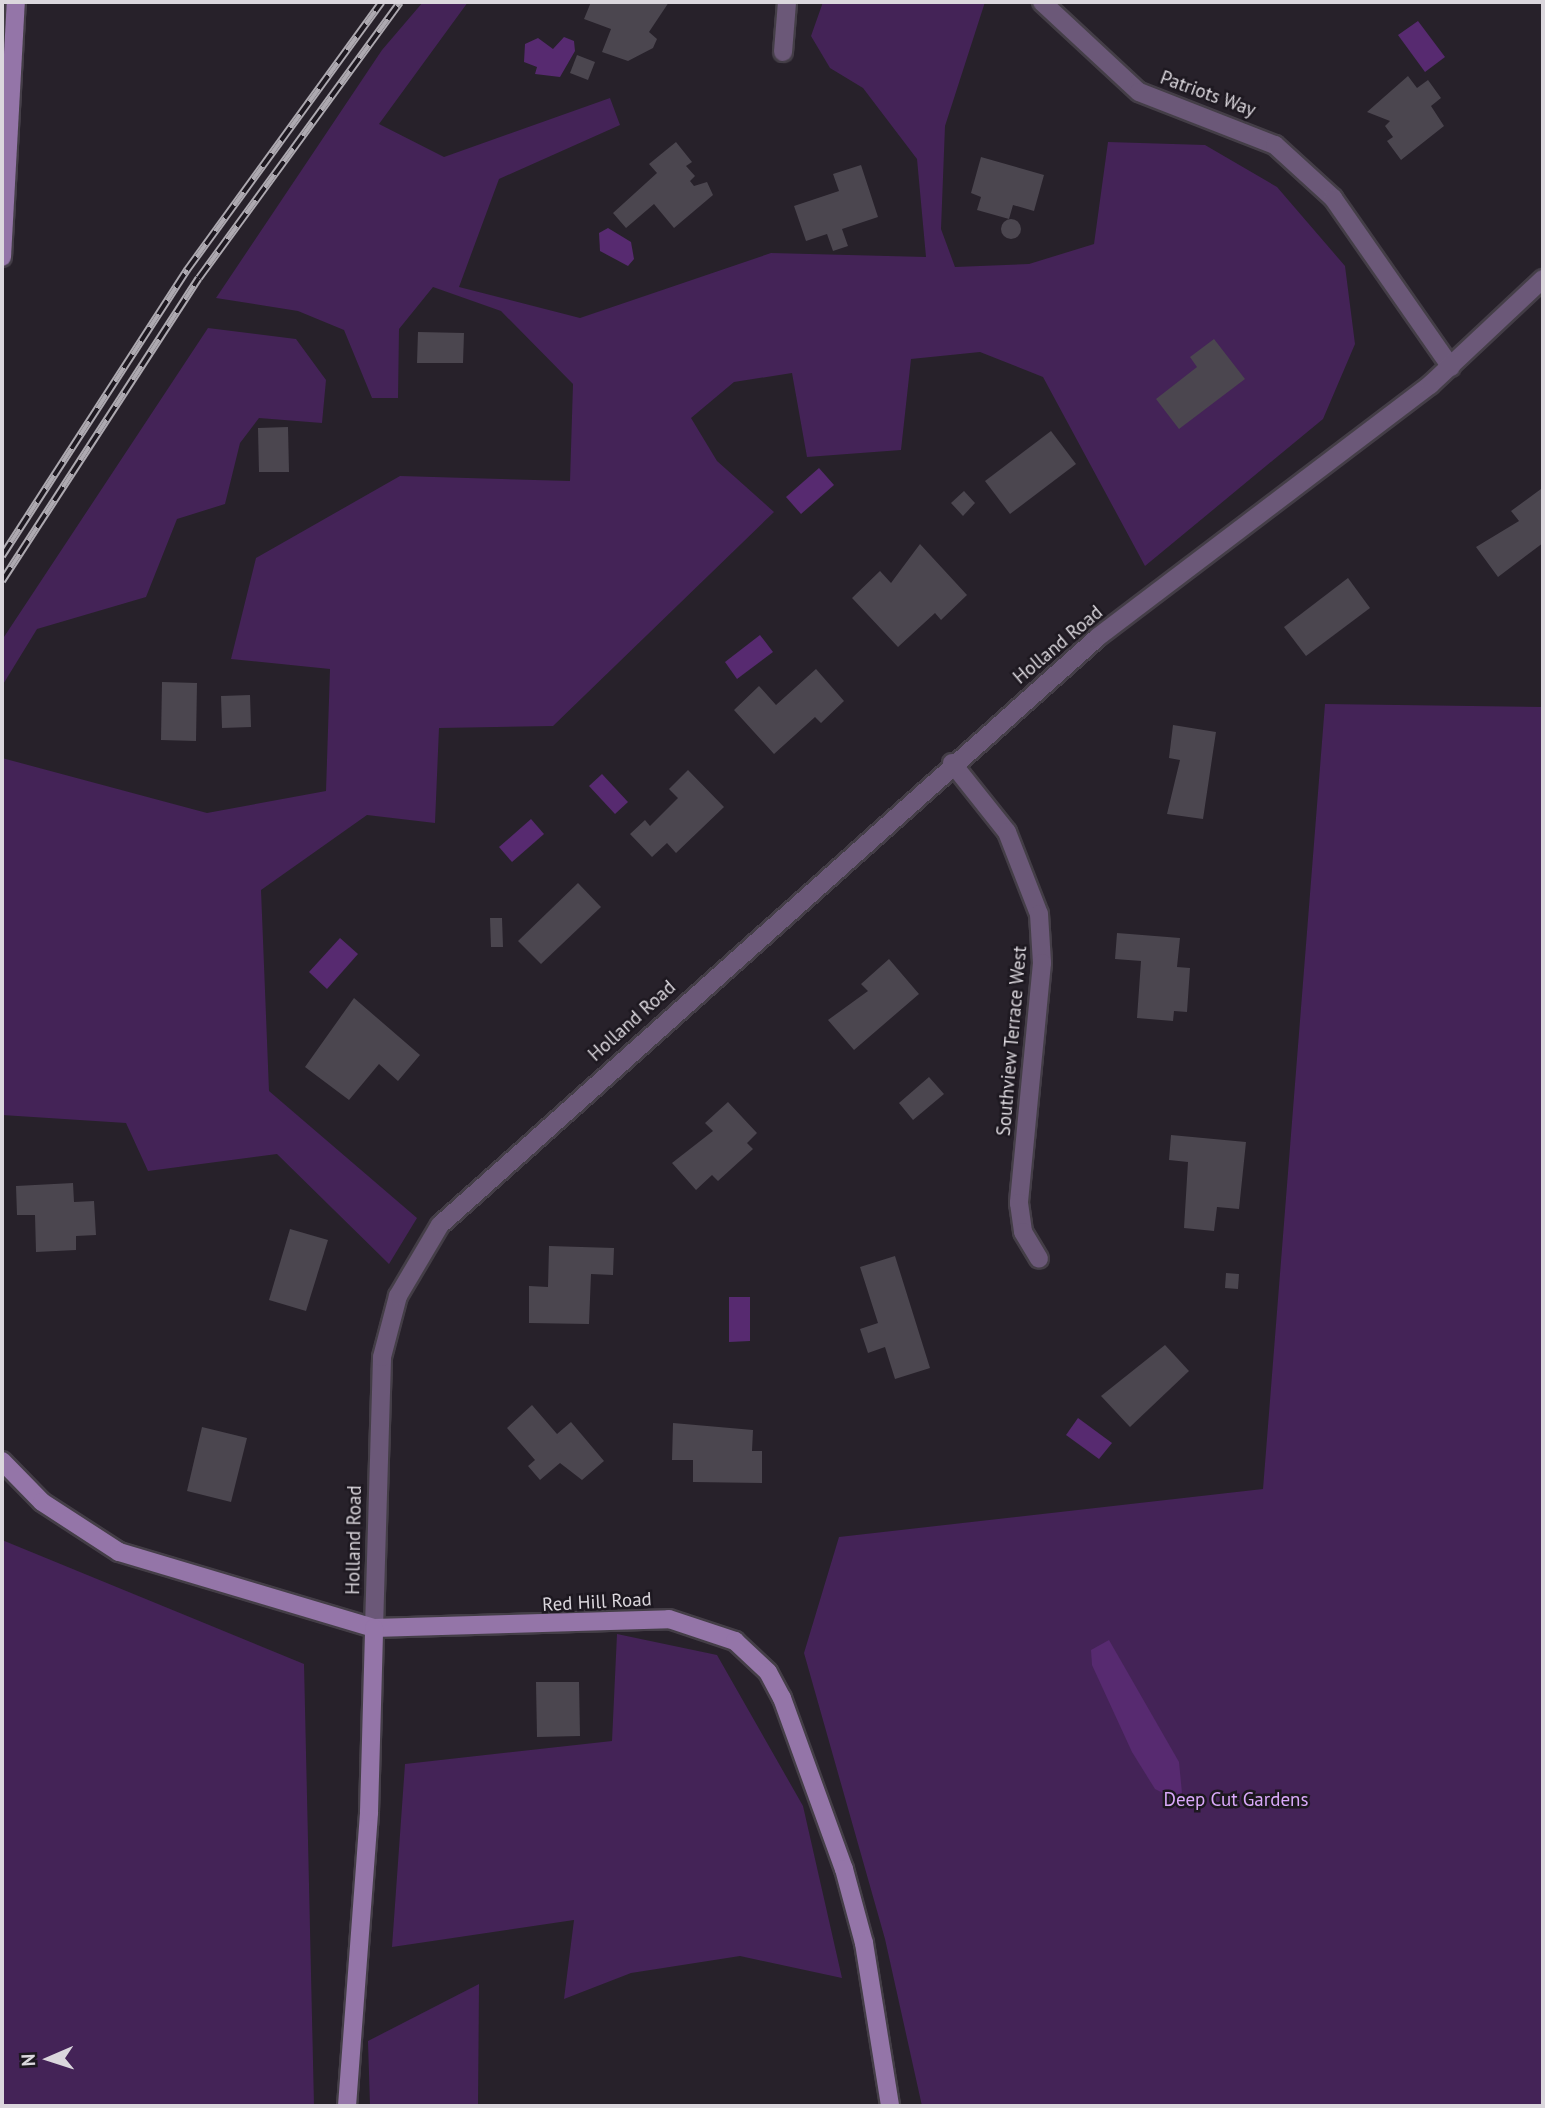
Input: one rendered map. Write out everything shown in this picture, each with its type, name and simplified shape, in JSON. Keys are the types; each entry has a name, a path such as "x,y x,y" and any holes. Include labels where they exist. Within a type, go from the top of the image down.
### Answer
{"street":[{"path":"2,257 16,2"},
{"path":"783,52 787,2"},
{"name":"Patriots Way","path":"1042,2 1139,92 1252,132 1294,163 1333,198 1451,367"},
{"name":"Holland Road","path":"347,2106 369,1812 382,1357 398,1296 426,1244 471,1194 952,763 1098,637 1451,367 1543,279"},
{"name":"Southview Terrace West","path":"952,763 1013,843 1040,914 1042,963 1018,1203 1023,1232 1039,1259"},
{"name":"Red Hill Road","path":"2,1461 42,1502 119,1552 374,1628 669,1619 717,1631 758,1660 782,1698 844,1869 864,1943 890,2106"}],"green space":[{"path":"423,2 468,2 379,124 444,157 610,98 620,125 499,179 459,287 580,318 771,253 926,257 917,159 863,88 830,68 811,36 823,2 985,2 945,126 941,229 955,267 1029,264 1094,244 1108,142 1205,145 1277,187 1345,266 1355,344 1323,419 1145,566 1043,377 980,352 911,359 901,450 807,457 792,373 734,382 691,418 717,461 774,512 553,726 439,728 435,823 367,815 261,890 269,1091 417,1218 389,1264 277,1154 148,1171 126,1123 2,1115 2,758 207,813 326,791 330,669 231,659 256,558 400,476 570,481 573,384 501,311 433,287 399,329 398,398 372,398 344,330 298,311 216,298 382,50"},
{"path":"208,328 296,339 326,380 322,423 259,418 240,443 225,504 177,519 146,597 37,629 2,686 2,640"},
{"name":"Deep Cut Gardens","path":"1325,704 1543,707 1543,2106 922,2106 885,1939 804,1653 839,1537 1263,1489"},
{"path":"2,1540 304,1664 314,2106 2,2106"},
{"path":"617,1634 717,1655 803,1806 842,1978 740,1956 631,1973 564,1999 574,1920 392,1947 405,1764 612,1741"},
{"path":"479,1984 478,2106 370,2106 368,2041"}],"shaded area":[{"path":"1418,21 1445,57 1425,72 1398,35"},
{"path":"564,37 574,41 575,51 560,77 535,74 537,67 524,62 525,44 538,38 553,49"},
{"path":"608,228 631,242 634,259 628,266 600,251 599,233"},
{"path":"819,468 834,485 801,514 786,497"},
{"path":"760,635 773,652 737,679 725,662"},
{"path":"602,774 628,802 615,814 589,786"},
{"path":"531,819 544,834 512,862 499,847"},
{"path":"340,938 358,954 327,989 309,972"},
{"path":"729,1297 750,1297 750,1341 729,1342"},
{"path":"1078,1418 1112,1443 1099,1459 1066,1435"},
{"path":"1109,1640 1179,1762 1182,1793 1175,1799 1155,1789 1132,1752 1092,1665 1091,1650"}],"building":[{"path":"591,2 669,2 649,32 657,39 653,48 628,61 602,52 611,29 584,19"},
{"path":"577,55 595,62 588,80 570,73"},
{"path":"1408,76 1417,88 1428,80 1441,98 1431,106 1444,126 1401,160 1387,141 1393,137 1385,126 1390,121 1367,112"},
{"path":"676,142 692,162 686,166 695,176 690,181 694,186 707,182 713,195 674,228 654,204 626,228 613,213 657,173 649,164"},
{"path":"981,157 1044,175 1034,211 1013,205 1009,219 977,210 981,197 971,193"},
{"path":"861,165 878,217 842,229 848,246 833,251 827,234 806,241 794,206 839,191 833,174"},
{"path":"1011,219 1018,222 1021,229 1018,236 1011,239 1004,236 1001,229 1004,222"},
{"path":"418,332 464,333 463,363 417,363"},
{"path":"1214,339 1245,379 1179,429 1156,399 1197,367 1190,357"},
{"path":"288,427 289,472 259,472 258,428"},
{"path":"1051,431 1076,464 1010,514 985,481"},
{"path":"1541,489 1543,543 1498,577 1476,547 1519,521 1511,511"},
{"path":"964,491 975,503 963,516 951,503"},
{"path":"920,544 967,595 941,620 935,613 898,647 852,598 880,571 891,583"},
{"path":"1348,578 1370,608 1306,656 1284,627"},
{"path":"816,669 844,701 821,723 815,717 774,754 734,710 759,686 776,705"},
{"path":"162,682 197,683 196,741 161,740"},
{"path":"250,695 251,727 222,728 221,696"},
{"path":"1173,725 1216,732 1203,819 1167,814 1180,760 1169,758"},
{"path":"688,770 724,807 676,853 667,843 652,857 630,834 645,820 650,826 678,798 669,789"},
{"path":"578,883 601,907 541,964 518,941"},
{"path":"490,918 502,918 503,947 491,947"},
{"path":"1117,933 1180,938 1177,967 1190,968 1187,1012 1174,1011 1173,1021 1137,1018 1141,961 1115,959"},
{"path":"889,959 919,994 854,1050 828,1020 868,991 861,984"},
{"path":"354,998 420,1055 398,1081 379,1064 349,1100 305,1067"},
{"path":"929,1077 944,1094 913,1120 899,1103"},
{"path":"728,1102 757,1133 747,1143 753,1149 718,1181 712,1175 696,1190 672,1163 713,1131 705,1123"},
{"path":"1171,1135 1246,1142 1239,1209 1217,1207 1214,1231 1184,1228 1188,1162 1169,1160"},
{"path":"73,1183 74,1202 94,1201 96,1235 76,1236 76,1250 36,1252 35,1215 17,1215 16,1186"},
{"path":"290,1229 328,1240 306,1311 269,1300"},
{"path":"549,1246 614,1248 613,1275 591,1274 589,1324 529,1323 529,1286 548,1287"},
{"path":"895,1256 930,1368 895,1379 885,1347 868,1353 860,1329 878,1323 860,1267"},
{"path":"1226,1273 1239,1274 1238,1289 1225,1288"},
{"path":"1165,1345 1189,1371 1130,1427 1101,1396"},
{"path":"532,1405 557,1434 571,1422 604,1461 582,1480 560,1463 540,1480 528,1466 535,1460 507,1428"},
{"path":"673,1423 753,1430 752,1451 762,1451 762,1483 693,1482 693,1460 672,1460"},
{"path":"202,1427 247,1438 231,1502 187,1491"},
{"path":"536,1682 579,1682 580,1736 537,1737"}],"railway":[{"path":"2,556 187,270 382,2"},
{"path":"2,581 199,278 400,2"}]}
